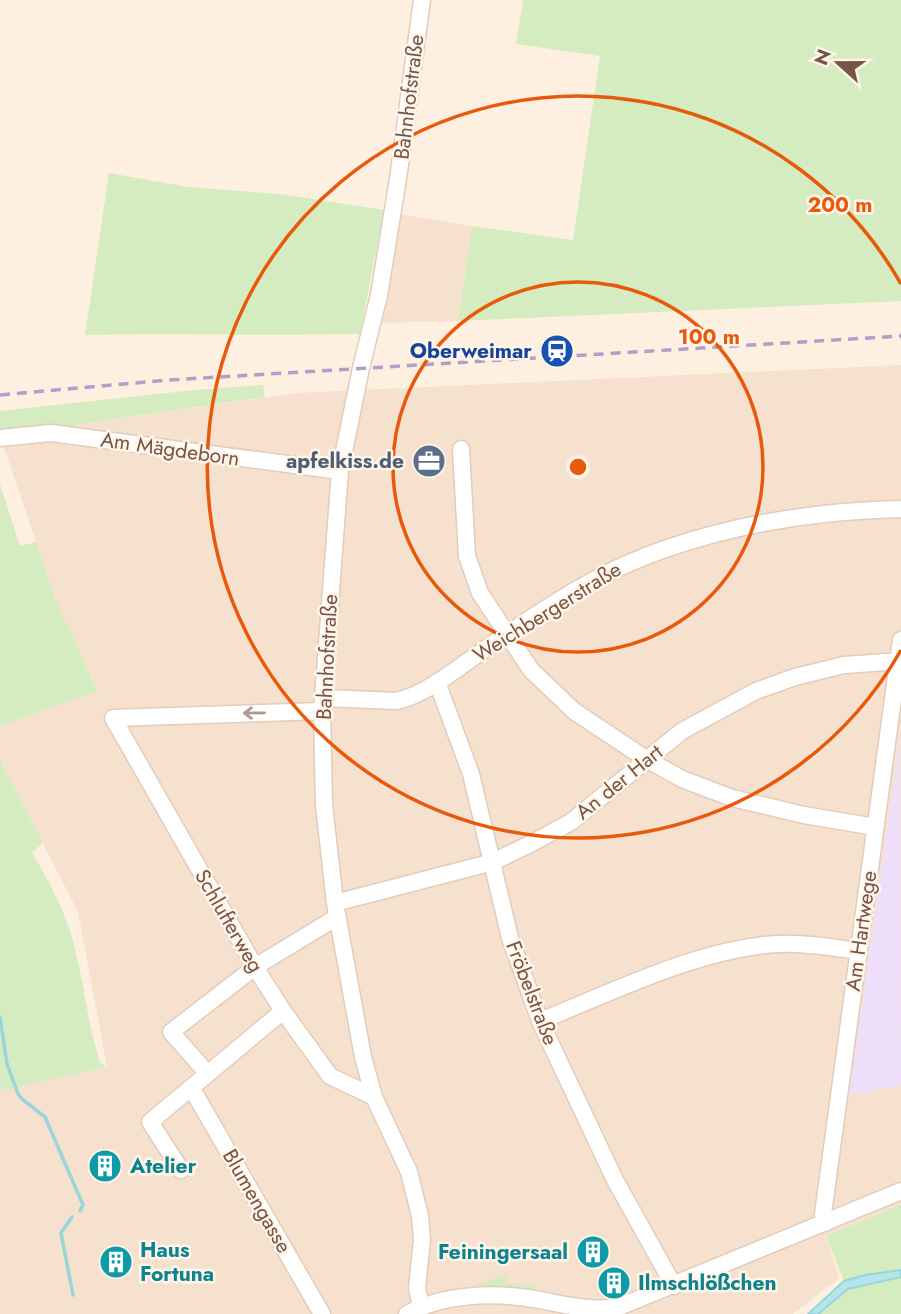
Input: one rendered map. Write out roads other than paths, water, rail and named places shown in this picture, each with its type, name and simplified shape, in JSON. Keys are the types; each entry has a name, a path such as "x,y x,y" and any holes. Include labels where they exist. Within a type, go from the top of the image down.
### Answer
{"street":[{"name":"Bahnhofstraße","path":"414,1310 422,1238 420,1216 409,1172 374,1097 362,1057 336,910 324,805 323,705 340,471 379,295 397,189 422,0"},
{"name":"Am Mägdeborn","path":"0,439 51,433 340,471"},
{"path":"461,449 467,556 480,593 531,670 575,711 646,759 682,779 732,798 804,815 875,827"},
{"name":"Weichbergerstraße","path":"113,718 397,701 409,698 578,589 632,561 684,543 793,518 839,511 901,509"},
{"name":"Am Hartwege","path":"825,1223 823,1214 901,640"},
{"name":"An der Hart","path":"207,1073 171,1032 255,967 336,910 493,862 570,822 682,731 757,691 795,677 844,665 900,661"},
{"name":"Fröbelstraße","path":"437,682 471,774 510,938 540,1021 615,1180 674,1286"},
{"name":"Schlufterweg","path":"113,718 255,967 283,1011 330,1076 374,1097"},
{"path":"540,1021 680,964 747,948 807,944 858,951"},
{"path":"181,1170 150,1122 283,1011"},
{"name":"Blumengasse","path":"192,1088 322,1314"},
{"path":"414,1310 444,1300 510,1297 575,1308 606,1309 632,1303 901,1191"}],"water":[{"path":"901,1270 901,1277 848,1289 818,1314 808,1314 844,1281"}],"waterway":[{"path":"0,1017 7,1064 18,1094 45,1117 83,1205 80,1211"},
{"path":"72,1217 61,1233 73,1295"}],"railway":[{"path":"0,395 169,380 901,336"}],"place":[{"name":"Oberweimar","path":"557,351"},
{"name":"apfelkiss.de","path":"429,461"},
{"name":"Atelier","path":"105,1166"},
{"name":"Feiningersaal","path":"593,1252"},
{"name":"Haus Fortuna","path":"116,1262"},
{"name":"Ilmschlößchen","path":"614,1283"}]}
